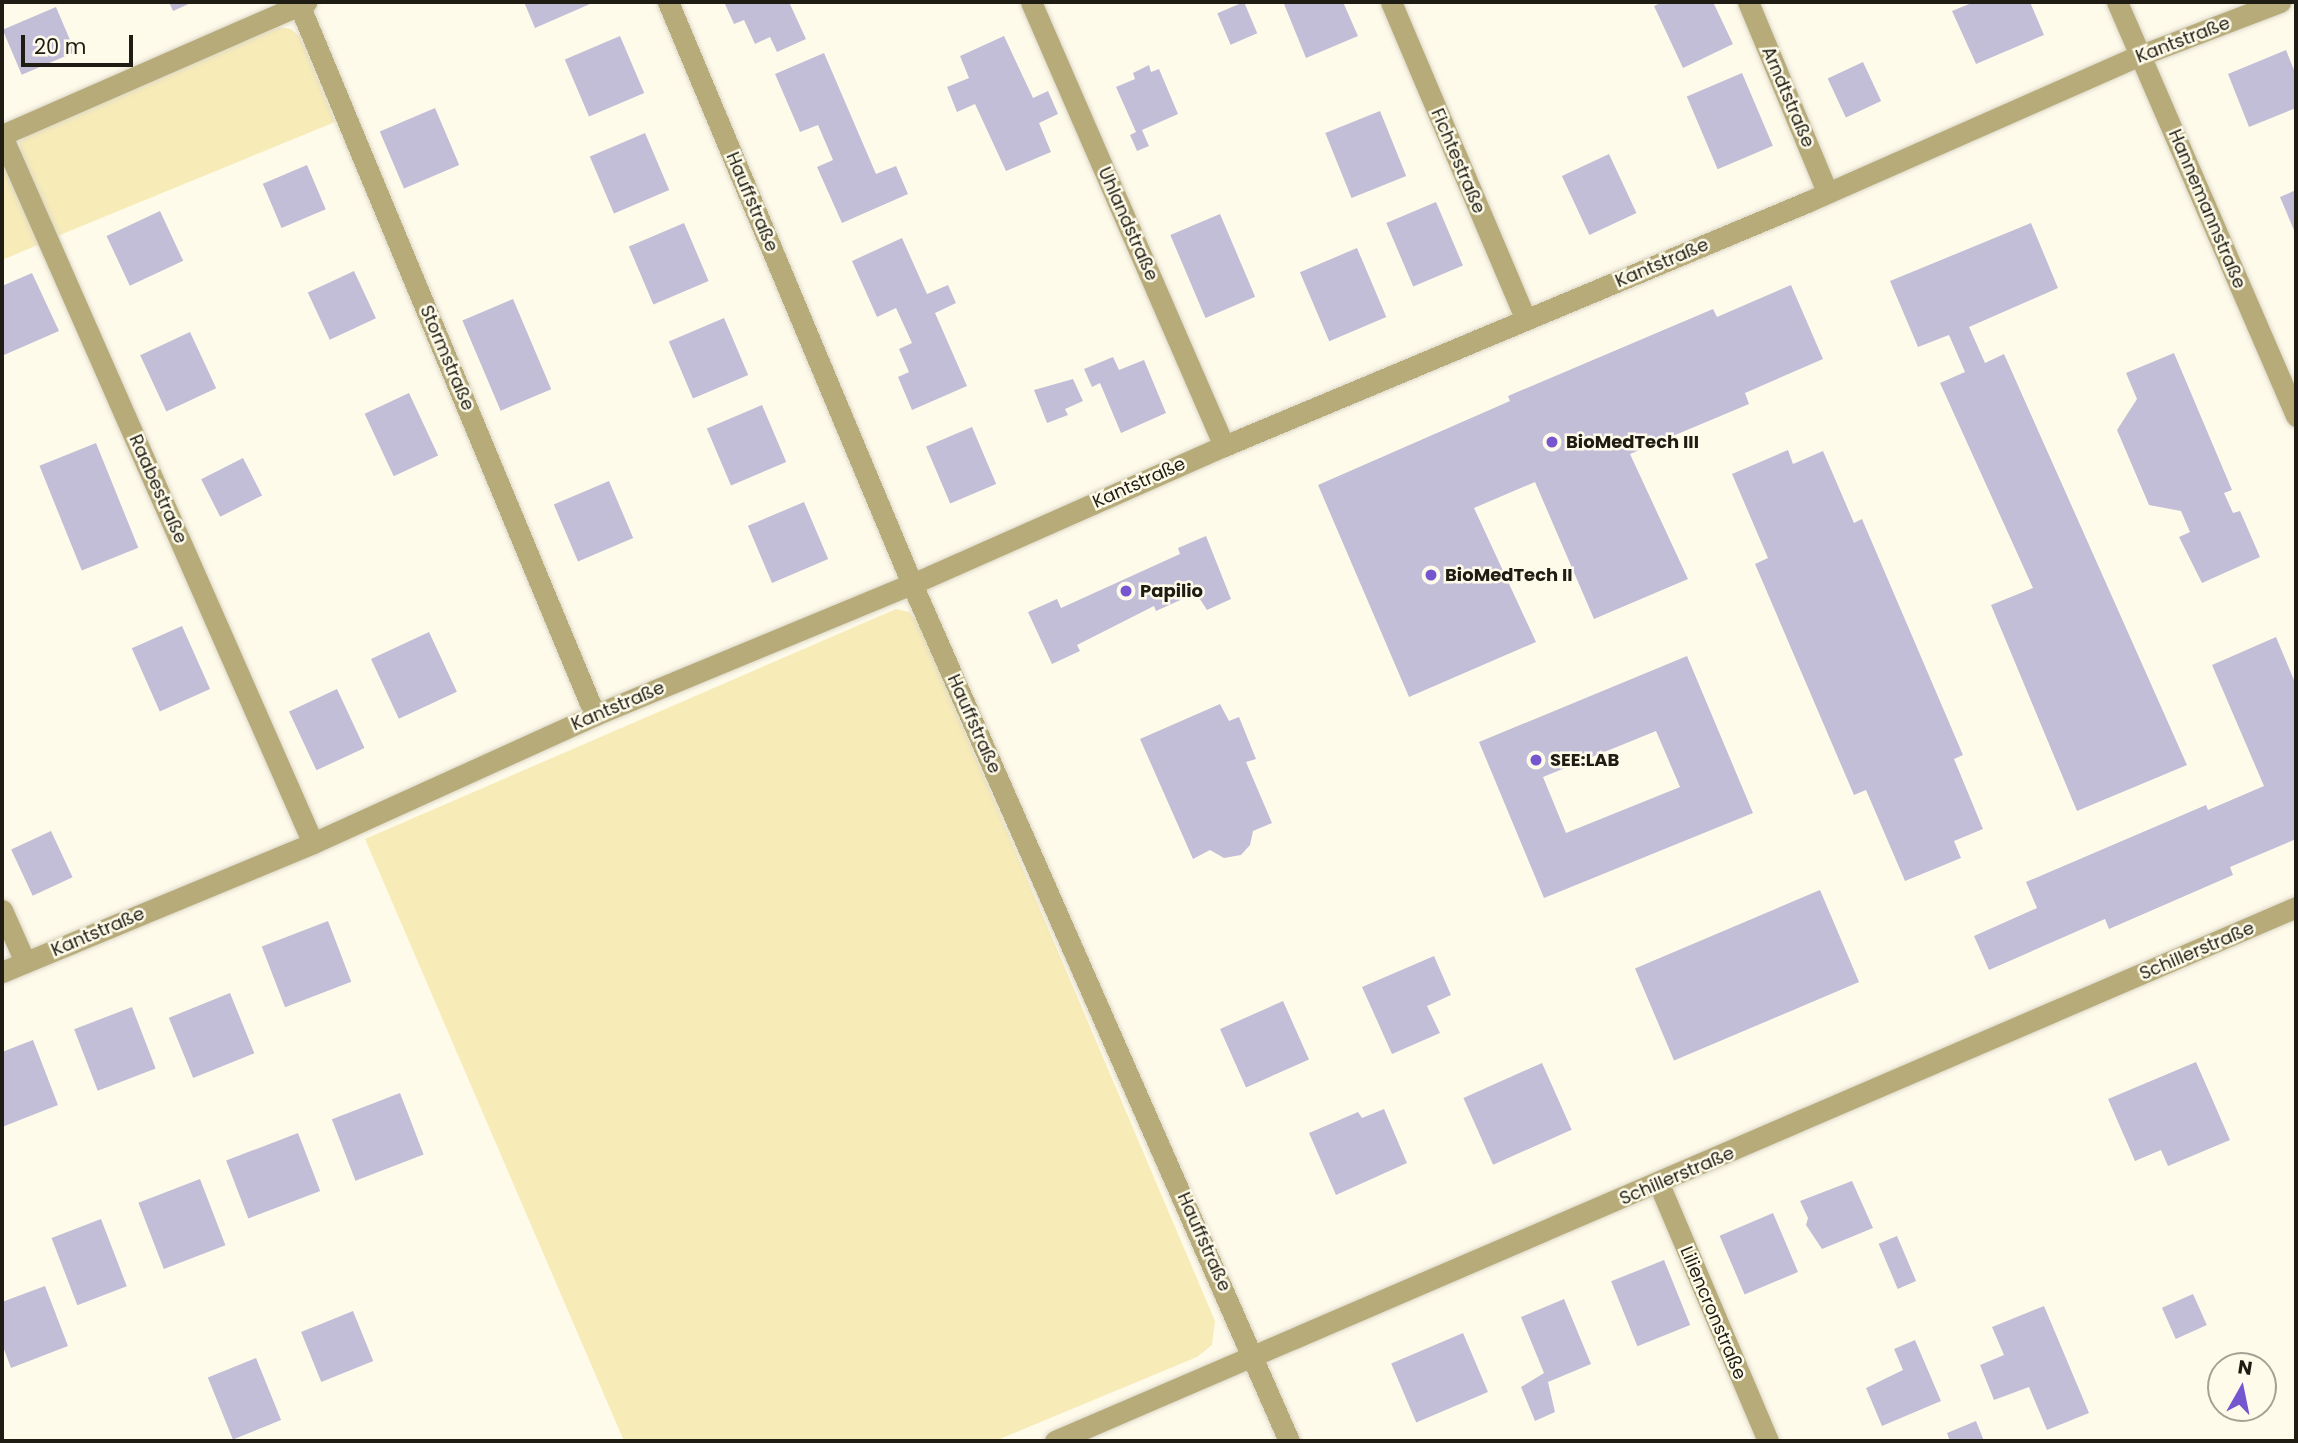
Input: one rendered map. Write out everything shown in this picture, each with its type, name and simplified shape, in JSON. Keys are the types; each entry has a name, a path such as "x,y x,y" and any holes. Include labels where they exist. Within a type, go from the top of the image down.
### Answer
{"street":[{"name":"Hauffstraße","path":"668,2 912,584 1255,1358 1289,1441"},
{"name":"Uhlandstraße","path":"1031,2 1224,446"},
{"name":"Fichtestraße","path":"1391,2 1526,320"},
{"name":"Arndtstraße","path":"1748,2 1827,192"},
{"name":"Hannemannstraße","path":"2118,2 2296,416"},
{"name":"Kantstraße","path":"2,972 313,843 595,715 912,584 1224,446 1827,192 2141,55 2280,2"},
{"path":"2,136 301,3"},
{"name":"Stormstraße","path":"301,3 595,715"},
{"name":"Raabestraße","path":"2,136 313,843"},
{"name":"Schillerstraße","path":"1055,1441 1255,1358 2296,907"},
{"path":"2,911 25,962"},
{"name":"Liliencronstraße","path":"1659,1184 1768,1441"}],"shaded area":[{"path":"278,27 291,29 300,37 335,122 55,237 20,156 20,142 29,134"},
{"path":"2,163 40,244 2,260"},
{"path":"896,609 909,612 918,622 1215,1321 1212,1345 1197,1357 995,1441 624,1441 365,839"}],"building":[{"path":"169,2 193,2 173,11"},
{"path":"524,2 589,2 590,4 535,28"},
{"path":"724,2 789,2 806,39 777,52 770,37 755,44 744,20 734,24"},
{"path":"1244,2 1257,33 1231,45 1217,13"},
{"path":"1343,2 1358,36 1306,58 1284,4"},
{"path":"1663,2 1713,2 1733,44 1683,68 1654,6"},
{"path":"1974,2 2030,2 2044,35 1976,64 1952,11"},
{"path":"56,7 75,52 22,75 3,30"},
{"path":"620,36 644,93 589,117 565,59"},
{"path":"1004,36 1033,98 1048,91 1058,114 1039,123 1051,152 1006,171 975,104 957,112 947,87 969,78 960,56"},
{"path":"2286,50 2296,75 2296,108 2249,127 2228,74"},
{"path":"824,53 876,174 896,166 908,194 842,223 817,167 833,160 818,125 800,132 775,74"},
{"path":"1863,62 1881,101 1846,117 1828,78"},
{"path":"1149,65 1151,72 1159,69 1178,114 1142,130 1149,146 1137,151 1130,135 1136,132 1116,87 1135,79 1133,73"},
{"path":"1742,73 1773,146 1718,169 1687,96"},
{"path":"435,108 459,165 404,189 380,131"},
{"path":"1380,111 1406,176 1352,198 1325,133"},
{"path":"645,133 669,190 614,214 590,156"},
{"path":"1609,154 1636,213 1589,235 1562,176"},
{"path":"307,165 326,209 282,228 263,184"},
{"path":"2296,190 2296,235 2280,197"},
{"path":"1436,202 1463,266 1413,287 1386,223"},
{"path":"160,211 183,261 130,286 107,236"},
{"path":"1220,214 1255,297 1205,318 1170,235"},
{"path":"684,223 709,281 653,304 629,246"},
{"path":"2031,223 2058,288 1969,327 1985,363 2004,354 2187,765 2077,811 1991,605 2033,588 1940,383 1965,372 1949,335 1918,347 1890,281"},
{"path":"902,238 927,294 948,285 956,303 935,313 967,386 912,410 898,377 909,372 899,349 912,343 896,308 877,317 852,261"},
{"path":"1357,248 1386,317 1329,341 1300,272"},
{"path":"354,271 376,318 330,340 308,293"},
{"path":"32,273 59,331 4,355 2,286"},
{"name":"BioMedTech III","path":"1791,285 1823,359 1745,393 1749,404 1630,454 1688,579 1594,619 1535,482 1474,508 1536,642 1409,697 1318,485 1510,401 1508,396 1713,309 1717,317"},
{"path":"513,299 551,389 501,411 462,320"},
{"path":"724,318 748,375 693,399 669,341"},
{"path":"190,332 216,388 166,411 140,355"},
{"path":"2174,353 2232,490 2224,493 2233,513 2240,511 2260,557 2202,583 2179,537 2190,532 2181,511 2149,505 2117,430 2137,399 2126,373"},
{"path":"1113,357 1119,370 1144,360 1166,413 1121,433 1100,383 1092,387 1084,369"},
{"path":"1073,379 1083,401 1065,409 1068,415 1047,423 1034,390"},
{"path":"409,393 438,456 394,476 365,414"},
{"path":"762,405 786,462 731,486 707,428"},
{"path":"972,427 996,484 950,504 926,447"},
{"path":"96,443 138,548 82,571 39,466"},
{"path":"1788,450 1793,464 1823,451 1854,523 1862,519 1963,755 1954,759 1983,829 1954,841 1961,858 1905,881 1866,790 1854,795 1755,564 1768,558 1732,474"},
{"path":"243,458 262,495 220,517 201,479"},
{"path":"609,481 633,538 578,562 554,504"},
{"path":"804,502 828,559 772,583 748,526"},
{"path":"1206,536 1231,599 1207,610 1196,593 1156,611 1154,606 1077,645 1080,651 1052,664 1028,612 1057,599 1061,608 1180,554 1178,548"},
{"path":"182,626 210,689 160,711 132,648"},
{"path":"429,632 457,692 399,719 371,659"},
{"path":"2276,637 2296,685 2296,839 2230,867 2233,875 2109,929 2105,919 1989,970 1974,936 2037,908 2026,882 2206,805 2208,810 2264,786 2212,665"},
{"name":"SEE:LAB","path":"1687,656 1753,813 1544,898 1479,742","holes":["1656,731 1680,787 1566,833 1543,777"]},
{"path":"337,689 364,748 316,770 289,711"},
{"path":"1220,704 1229,721 1239,717 1256,759 1246,762 1272,823 1253,831 1250,845 1241,855 1224,858 1210,850 1193,859 1140,739"},
{"path":"51,831 73,877 33,896 11,850"},
{"path":"1820,890 1859,982 1674,1061 1635,969"},
{"path":"328,921 351,982 285,1007 262,946"},
{"path":"1434,956 1451,995 1427,1006 1440,1033 1392,1054 1362,987"},
{"path":"230,993 254,1053 193,1078 169,1018"},
{"path":"1283,1001 1309,1059 1246,1088 1220,1029"},
{"path":"132,1007 156,1069 98,1091 74,1029"},
{"path":"33,1040 58,1105 2,1127 2,1052"},
{"path":"2196,1062 2230,1140 2168,1166 2161,1150 2135,1161 2108,1099"},
{"path":"1542,1063 1572,1130 1493,1165 1463,1098"},
{"path":"400,1093 424,1155 356,1181 332,1119"},
{"path":"1384,1109 1407,1163 1336,1195 1309,1133 1358,1112 1362,1118"},
{"path":"298,1133 320,1191 248,1218 226,1161"},
{"path":"200,1179 225,1245 164,1269 138,1203"},
{"path":"1852,1181 1873,1228 1822,1249 1806,1225 1808,1218 1800,1201"},
{"path":"1773,1213 1798,1272 1745,1295 1720,1236"},
{"path":"101,1219 127,1286 77,1305 52,1238"},
{"path":"1897,1236 1916,1281 1898,1289 1879,1244"},
{"path":"1664,1260 1690,1325 1637,1346 1611,1281"},
{"path":"45,1286 68,1346 11,1368 2,1344 2,1302"},
{"path":"2193,1294 2207,1325 2176,1339 2162,1308"},
{"path":"1564,1299 1591,1364 1548,1382 1555,1412 1535,1421 1521,1387 1544,1373 1521,1317"},
{"path":"2044,1306 2089,1413 2047,1430 2029,1387 1994,1400 1980,1365 2004,1355 1992,1327"},
{"path":"353,1311 373,1361 321,1382 301,1332"},
{"path":"1463,1333 1488,1392 1416,1422 1391,1363"},
{"path":"1915,1340 1941,1401 1882,1426 1866,1388 1903,1370 1894,1349"},
{"path":"256,1358 281,1420 233,1440 208,1377"},
{"path":"1976,1421 1984,1441 1950,1441 1947,1433"}],"place":[{"name":"BioMedTech III","path":"1552,442"},
{"name":"BioMedTech II","path":"1431,575"},
{"name":"Papilio","path":"1126,591"},
{"name":"SEE:LAB","path":"1536,760"}]}
